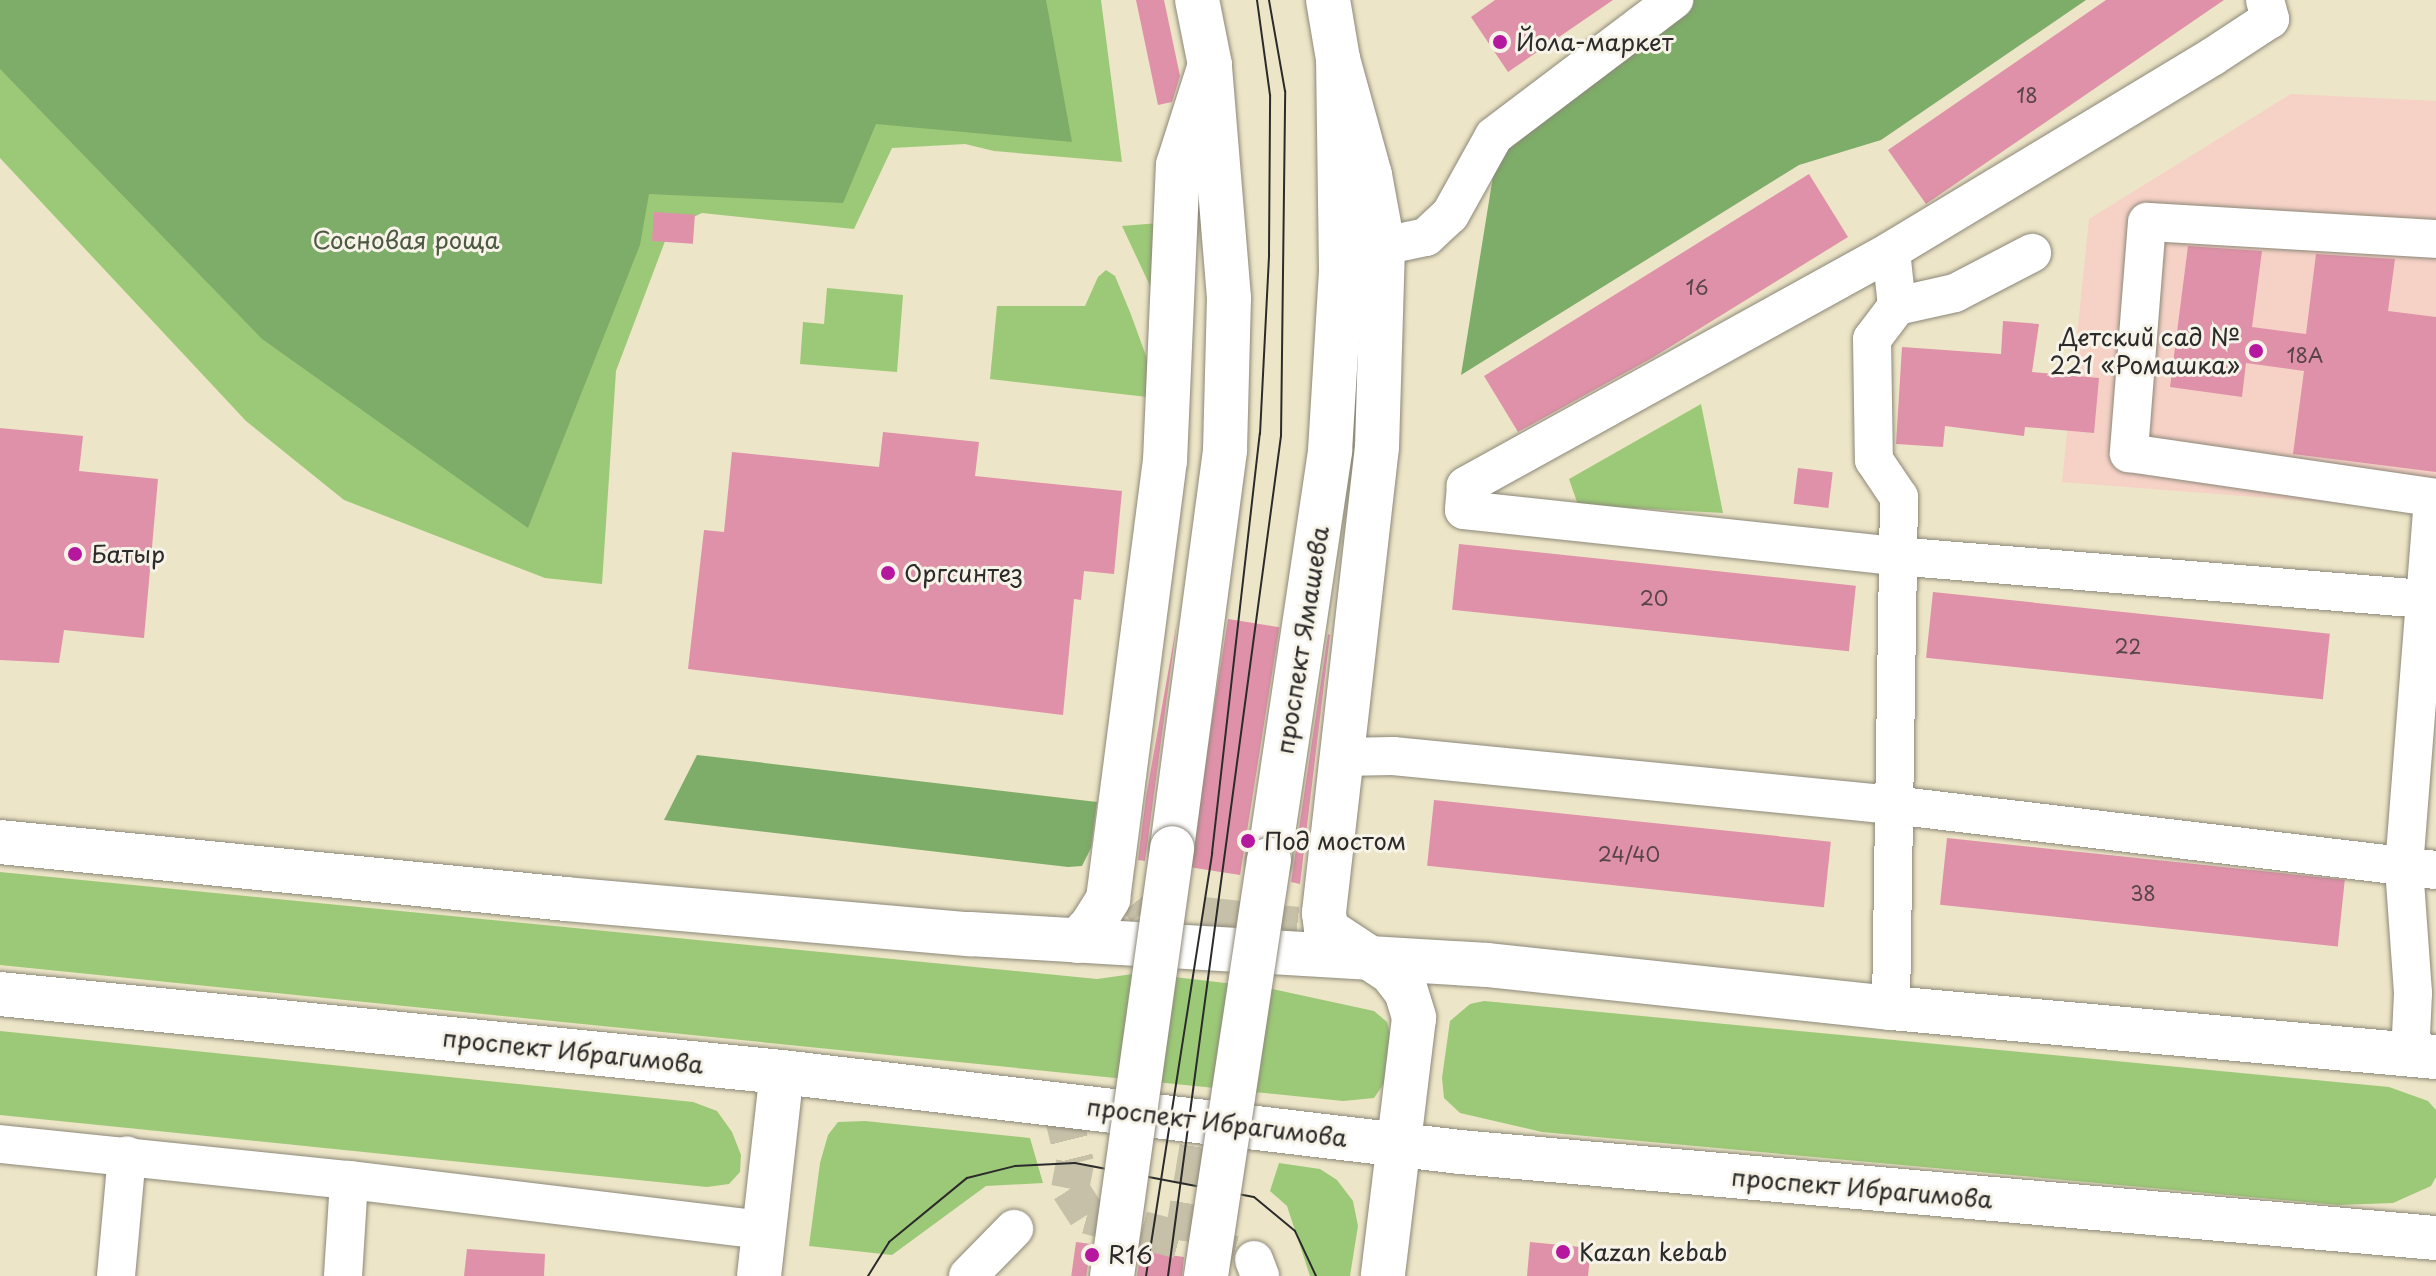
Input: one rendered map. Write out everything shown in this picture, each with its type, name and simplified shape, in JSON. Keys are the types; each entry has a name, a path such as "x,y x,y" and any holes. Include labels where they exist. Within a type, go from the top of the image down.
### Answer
{"main road":[{"path":"1112,1276 1225,450 1229,298 1210,65 1197,0"},
{"path":"1335,21 1383,246 1377,447 1324,913 1326,929 1391,972 1406,991 1414,1018 1383,1276"},
{"name":"проспект Ямашева","path":"1206,1276 1330,451 1341,271 1335,21"},
{"path":"1077,941 1092,925 1108,899 1165,461 1178,165 1210,65"},
{"path":"0,842 566,899 1077,941 1487,965 1891,1008 2423,1056"},
{"name":"проспект Ибрагимова","path":"0,994 782,1072 1400,1144 2436,1238"},
{"path":"759,1276 782,1072"}],"lane":[{"path":"1383,246 1426,237 1450,215 1494,136 1674,0"},
{"path":"2265,0 2270,19 2224,50 1891,251 1466,486 1464,510 1895,556 2430,599"},
{"path":"2423,1056 2413,1010 2435,498 2129,453 2147,222 2436,239"},
{"path":"1891,251 1897,306"},
{"path":"1891,1008 1895,556 1899,497 1874,460 1872,339 1897,306 1955,293 2032,253"},
{"path":"1341,757 1393,756 1893,805 2420,869"},
{"path":"0,1144 349,1180 763,1230"},
{"path":"116,1276 127,1156"},
{"path":"343,1276 349,1180"},
{"path":"968,1276 1014,1229"}],"shaded area":[{"name":"Детский сад № 221 «Ромашка»","path":"2291,94 2436,101 2436,511 2062,482 2089,219"}],"green space":[{"name":"Сосновая роща","path":"0,0 1101,0 1122,162 994,151 965,144 892,148 854,229 702,213 670,228 616,371 602,584 545,578 344,500 246,421 0,158"},
{"name":"Сосновая роща","path":"0,0 1046,0 1072,142 876,124 843,203 649,194 640,245 528,528 262,339 0,69"},
{"path":"1688,0 2086,0 1881,140 1799,165 1461,375 1498,145"},
{"path":"1159,223 1159,305 1122,226"},
{"path":"1106,270 1115,276 1130,312 1149,364 1156,398 990,379 997,306 1085,306 1098,277"},
{"path":"827,288 903,295 897,372 800,364 803,322 824,324"},
{"path":"1701,404 1723,513 1578,505 1569,479"},
{"path":"697,755 1097,802 1091,848 1082,866 1068,867 664,820"},
{"path":"0,872 1097,979 1140,973 1268,988 1374,1011 1387,1022 1391,1037 1387,1079 1374,1098 1343,1101 0,965"},
{"path":"1484,1001 2389,1087 2428,1101 2436,1110 2436,1177 2431,1186 2393,1203 2338,1205 1542,1132 1460,1113 1444,1098 1442,1078 1450,1021 1470,1004"},
{"path":"0,1031 693,1102 717,1111 732,1132 741,1155 740,1172 729,1184 707,1187 0,1115"},
{"path":"865,1121 1030,1138 1043,1183 986,1186 892,1255 809,1246 820,1163 828,1135 838,1122"},
{"path":"1279,1163 1320,1169 1337,1180 1353,1201 1358,1226 1350,1276 1310,1276 1287,1206 1270,1191"}],"building":[{"path":"1136,0 1164,0 1180,76 1172,102 1158,105"},
{"path":"1495,0 1613,0 1508,72 1471,17"},
{"path":"2106,0 2224,0 1926,204 1888,150"},
{"path":"1809,174 1848,237 1652,358 1518,432 1484,376"},
{"path":"654,212 695,215 693,244 652,241"},
{"path":"2188,246 2262,251 2252,327 2306,334 2316,254 2395,259 2388,311 2436,317 2436,472 2293,454 2304,371 2246,363 2242,397 2170,387"},
{"path":"2003,321 2039,324 2032,372 2099,378 2094,433 2025,427 2024,436 1945,426 1943,447 1896,444 1902,347 2001,354"},
{"name":"Батыр","path":"0,428 83,436 79,471 158,479 144,638 64,630 59,663 0,660"},
{"name":"Оргсинтез","path":"883,432 979,442 975,476 1122,491 1114,574 1084,571 1081,600 1074,599 1063,715 688,669 704,530 724,532 732,452 879,467"},
{"path":"1798,468 1833,472 1828,508 1794,504"},
{"path":"1459,544 1856,586 1849,651 1452,610"},
{"path":"1933,592 2330,634 2323,699 1926,658"},
{"path":"1228,619 1279,627 1240,875 1189,867"},
{"path":"1177,622 1145,861 1138,860 1146,797"},
{"path":"1330,635 1300,884 1291,882"},
{"path":"1434,800 1831,842 1824,907 1427,866"},
{"path":"1947,838 2345,880 2338,946 1940,905"},
{"path":"1076,1242 1091,1244 1086,1276 1071,1276"},
{"path":"1530,1242 1591,1248 1588,1276 1527,1276"},
{"path":"467,1249 545,1254 544,1276 464,1276"},
{"path":"1141,1251 1184,1257 1182,1276 1137,1276"}],"tunnel":[{"path":"1138,900 1146,910 1326,929"},
{"path":"1060,1103 1075,1163 1070,1189 1087,1215 1254,1260"},
{"path":"1183,1241 1203,1120"}],"tram line":[{"path":"1146,1276 1212,853 1260,434 1269,254 1270,95 1257,0"},
{"path":"1168,1276 1281,436 1285,91 1269,0"},
{"path":"868,1276 889,1242 967,1178 1015,1166 1075,1163 1254,1197 1295,1231 1316,1276"}],"place":[{"name":"Йола-маркет","path":"1500,42"},
{"name":"Детский сад № 221 «Ромашка»","path":"2256,351"},
{"name":"Батыр","path":"75,554"},
{"name":"Оргсинтез","path":"888,573"},
{"name":"Под мостом","path":"1248,841"},
{"name":"Kazan kebab","path":"1563,1252"},
{"name":"R16","path":"1092,1255"}]}
